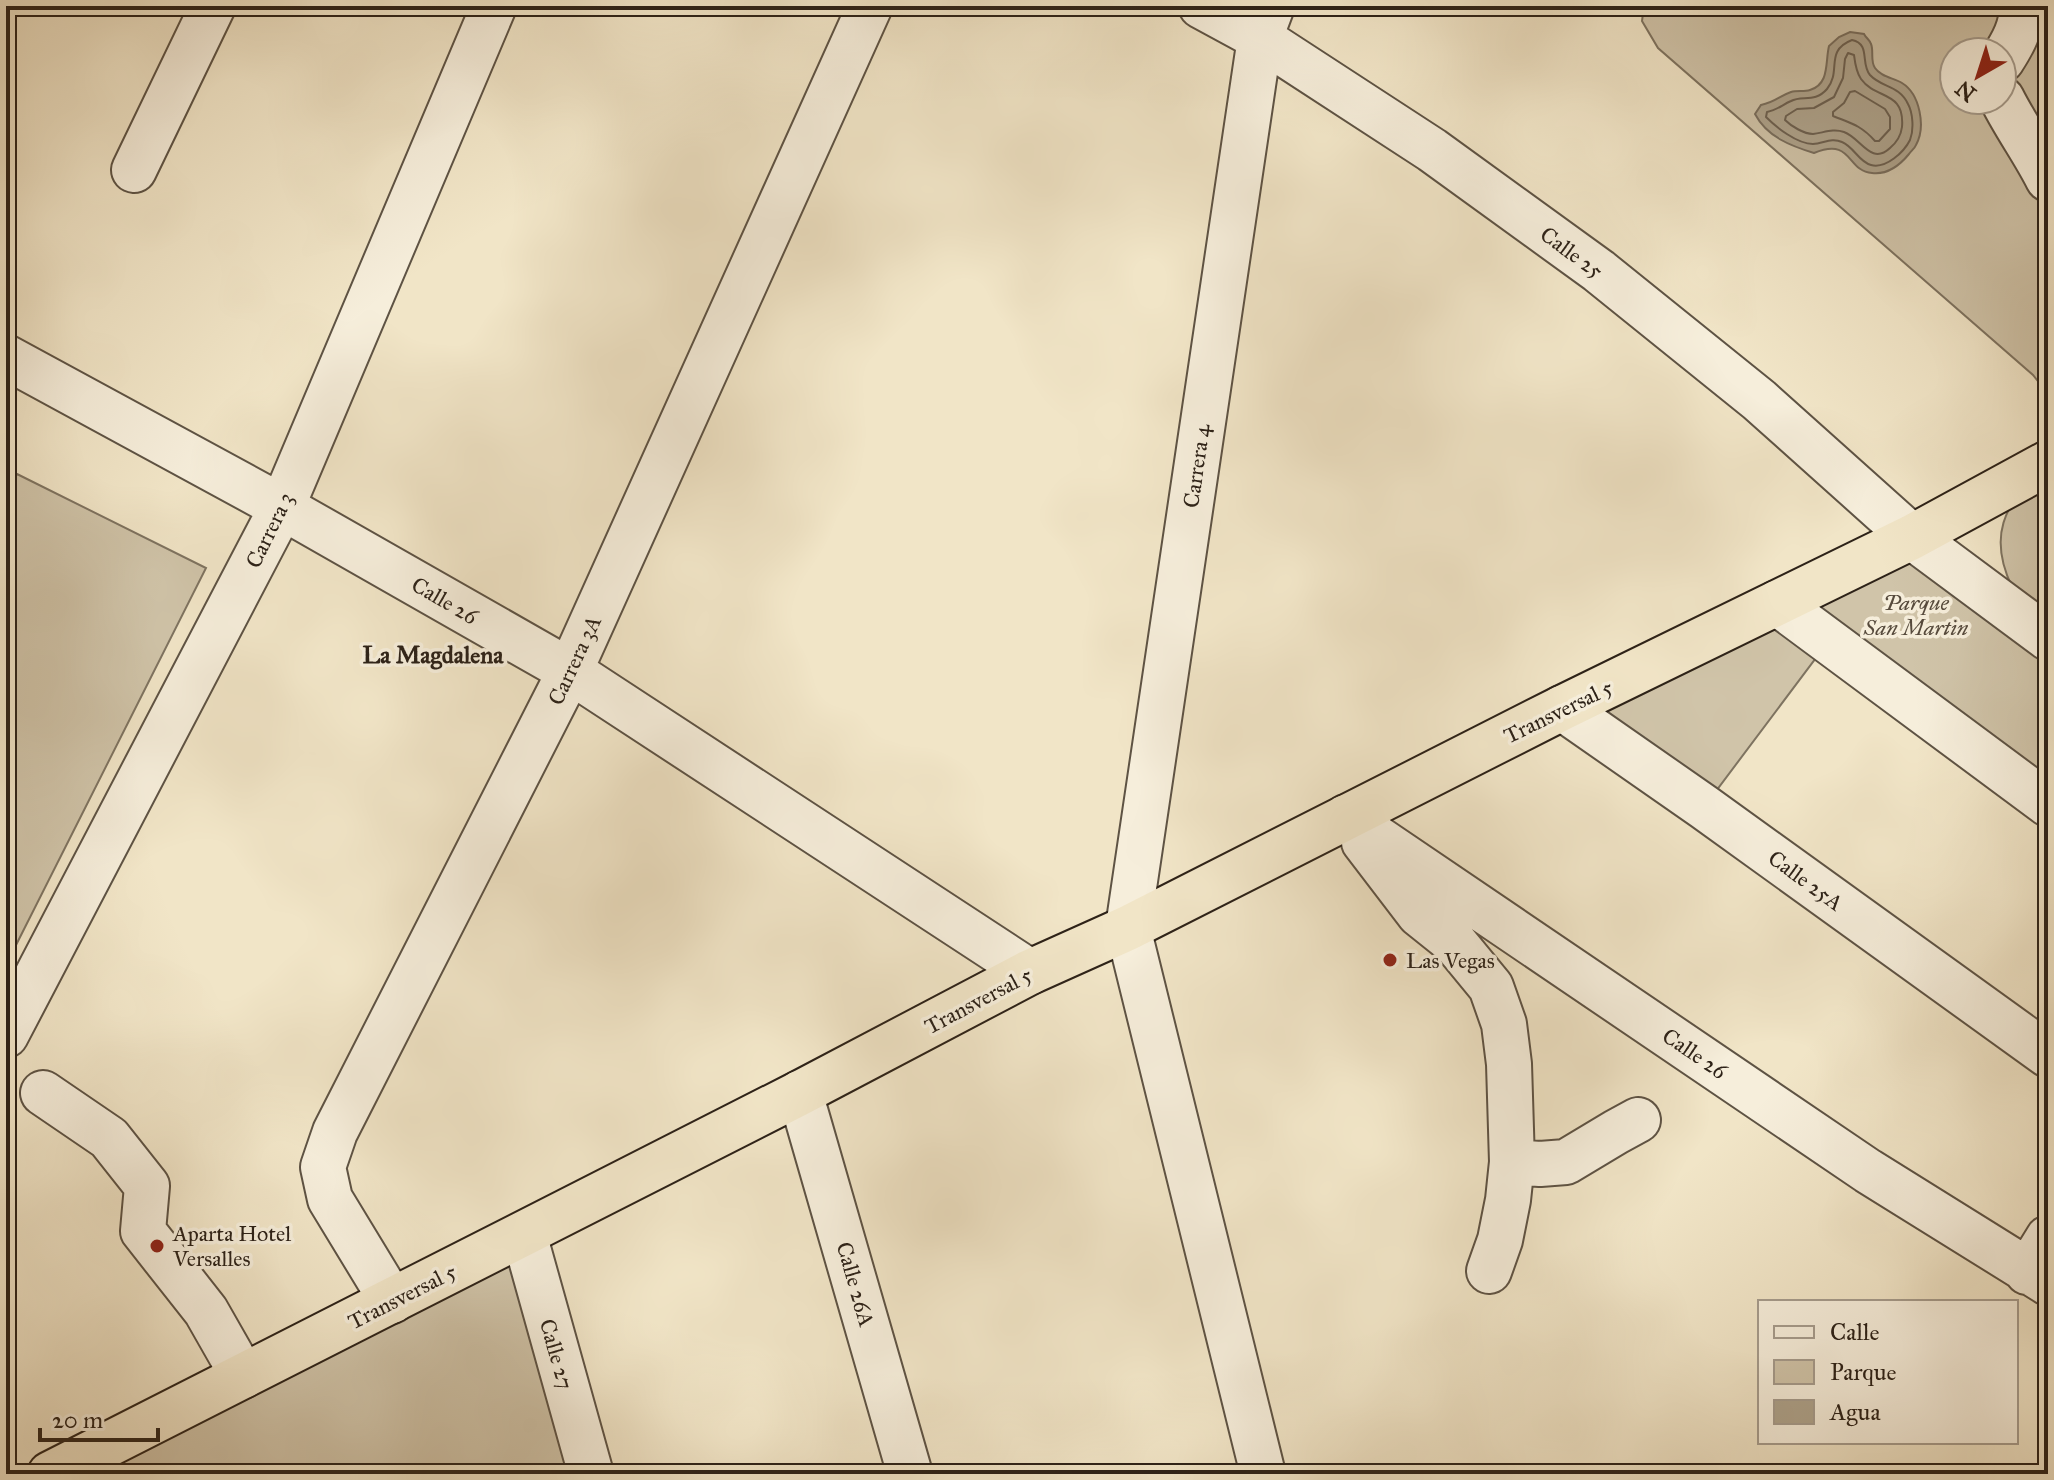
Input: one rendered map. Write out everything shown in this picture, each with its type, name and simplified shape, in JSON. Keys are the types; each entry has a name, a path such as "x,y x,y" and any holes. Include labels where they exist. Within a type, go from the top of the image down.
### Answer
{"highway":[{"name":"Transversal 5","path":"50,1474 800,1093 1030,972 1128,928 1562,708 1912,537 2048,463"}],"street":[{"path":"134,170 213,6"},
{"name":"Carrera 3","path":"6,1035 282,507 494,6"},
{"name":"Carrera 3A","path":"392,1301 330,1199 323,1167 335,1132 570,671 870,6"},
{"name":"Calle 25","path":"1201,6 1266,22 1432,150 1599,271 1759,400 1912,537 2048,638"},
{"path":"2016,36 2022,6"},
{"name":"Carrera 4","path":"1128,928 1266,22"},
{"path":"2011,116 2048,179"},
{"name":"Calle 26","path":"6,357 282,507 570,671 1030,972"},
{"path":"1777,603 2048,804"},
{"name":"Calle 25A","path":"1562,708 2048,1055"},
{"path":"1346,817 1419,914 1454,942 1491,987 1504,1024 1512,1117 1512,1162 1506,1213 1489,1271"},
{"name":"Calle 26","path":"1346,817 1868,1171 2041,1264"},
{"path":"1128,928 1263,1474"},
{"path":"43,1093 109,1138 147,1186 143,1231 206,1311 243,1376"},
{"name":"Calle 26A","path":"800,1093 910,1474"},
{"path":"1512,1162 1566,1162 1638,1120"},
{"name":"Calle 27","path":"524,1234 591,1474"}],"green space":[{"path":"1644,6 2048,6 2048,399 2033,375 1658,48 1642,21"},
{"name":"Parque San Martin","path":"2048,453 2048,803 1828,642 1704,807 1569,712 1923,526 2012,587 2001,547 2006,515"},
{"path":"17,474 206,568 9,959 6,958 6,495"},
{"path":"524,1234 591,1474 50,1474"}],"water":[{"path":"1850,32 1864,34 1871,44 1875,68 1908,88 1920,111 1921,129 1915,146 1888,171 1864,171 1836,149 1814,153 1788,144 1766,129 1755,114 1761,105 1793,91 1808,91 1821,83 1826,72 1829,46"}],"place":[{"name":"Las Vegas","path":"1390,960"},
{"name":"Aparta Hotel Versalles","path":"157,1246"}],"district":[{"name":"La Magdalena","path":"433,655"}]}
